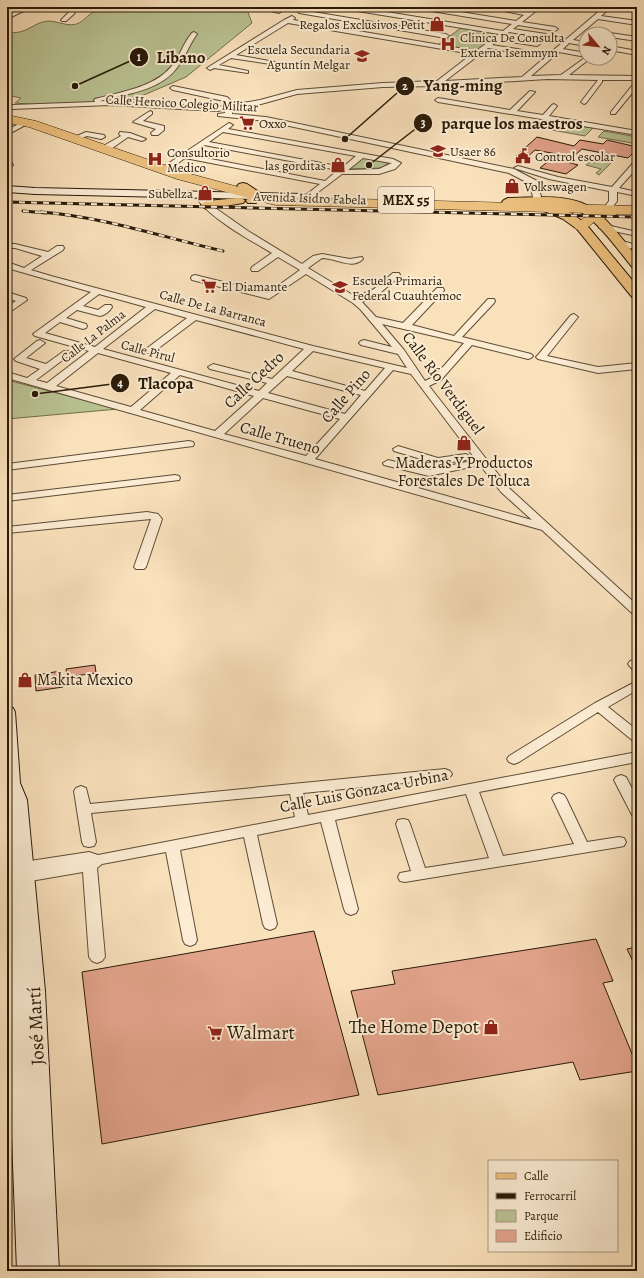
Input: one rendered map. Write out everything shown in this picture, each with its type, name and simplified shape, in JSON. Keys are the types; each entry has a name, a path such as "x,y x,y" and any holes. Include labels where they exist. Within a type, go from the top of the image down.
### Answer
{"highway":[{"name":"MEX 55","path":"11,112 27,122 178,175 210,197 254,198"},
{"name":"MEX 55","path":"11,112 79,137 105,142 167,167 198,177 306,197"},
{"name":"Avenida Isidro Fabela","path":"254,198 275,201 427,206 540,203 576,196 604,208 637,199"},
{"name":"Avenida Isidro Fabela","path":"306,197 540,203 637,210"},
{"path":"427,206 492,216 555,219 578,224 604,208 637,214"}],"main road":[{"path":"243,186 253,191 254,198"},
{"name":"MEX 55","path":"7,189 82,195"},
{"name":"MEX 55","path":"7,194 210,197"},
{"path":"210,197 239,200"},
{"name":"Avenida Isidro Fabela","path":"239,200 254,198 306,197"},
{"path":"540,203 568,216 578,224 637,294"},
{"path":"604,208 618,242 637,265"},
{"name":"José Martí","path":"7,712 9,791 18,800 19,991 14,1100 29,1271"},
{"name":"José Martí","path":"7,807 18,873 10,927 19,991 47,1271"}],"street":[{"path":"7,17 29,7"},
{"path":"64,20 72,13 74,7"},
{"path":"257,7 279,11"},
{"path":"287,7 274,15 289,20 478,53"},
{"path":"246,72 212,67 310,7"},
{"path":"345,7 461,26 546,36"},
{"path":"419,7 555,29"},
{"path":"487,7 529,14"},
{"path":"436,85 538,7"},
{"path":"524,79 608,7"},
{"path":"399,16 409,10"},
{"path":"301,12 446,36"},
{"path":"597,16 637,23"},
{"path":"434,46 461,26"},
{"path":"81,105 157,82 173,69 188,40 194,34"},
{"path":"618,36 637,39"},
{"path":"498,38 537,44"},
{"path":"567,41 578,43"},
{"path":"487,46 529,53"},
{"path":"618,49 637,53"},
{"path":"557,50 578,55"},
{"path":"462,56 468,51"},
{"path":"230,56 275,64"},
{"path":"563,77 578,64"},
{"path":"625,78 630,71"},
{"path":"425,83 437,74"},
{"path":"173,88 225,98 227,100 229,111 298,96 391,88 563,77 637,78"},
{"path":"262,105 297,92 425,83 436,85 548,81 637,82"},
{"path":"584,102 600,81"},
{"path":"613,113 637,82"},
{"path":"512,112 532,92"},
{"path":"438,100 637,133"},
{"name":"Calle Heroico Colegio Militar","path":"11,112 110,103 229,111 242,116 304,125 555,177 604,208"},
{"name":"Calle Heroico Colegio Militar","path":"262,105 264,111 271,115 304,125"},
{"path":"545,117 554,106"},
{"name":"Calle Heroico Colegio Militar","path":"11,112 62,110 100,111"},
{"name":"Calle Heroico Colegio Militar","path":"136,113 229,111"},
{"path":"150,113 137,122 161,128 155,133"},
{"path":"167,167 242,116"},
{"path":"579,123 585,116"},
{"path":"7,133 27,122"},
{"path":"203,143 342,171 382,172 393,168 397,163 394,161 222,130"},
{"path":"105,142 125,134 142,139"},
{"name":"Calle Heroico Colegio Militar","path":"402,146 512,171 534,183"},
{"path":"184,156 326,184"},
{"path":"306,197 326,184 361,156"},
{"path":"604,208 622,180 637,164"},
{"path":"604,208 637,175"},
{"path":"540,203 534,183 540,178 555,177"},
{"path":"622,180 630,182"},
{"path":"604,208 637,194"},
{"name":"Calle Río Verdiguel","path":"210,197 245,233 356,301 374,319 401,352 423,385 479,459 505,490 637,611"},
{"path":"604,208 637,234"},
{"path":"618,242 637,248"},
{"path":"7,246 15,246 50,255"},
{"path":"24,271 60,248"},
{"path":"255,269 278,254"},
{"path":"195,278 269,296 304,269 315,258 323,256 352,262 359,259"},
{"name":"Calle De La Barranca","path":"7,265 24,271 311,348 414,372"},
{"path":"356,301 377,291 396,275"},
{"path":"405,327 440,290"},
{"name":"Calle Pirul","path":"98,291 38,334 347,418"},
{"path":"7,295 23,300 7,311"},
{"path":"456,339 490,301"},
{"name":"Calle La Palma","path":"48,387 153,306"},
{"path":"76,307 99,313 108,307"},
{"path":"148,351 194,317"},
{"path":"574,317 541,356 543,358 598,370 637,366"},
{"path":"58,319 83,326"},
{"path":"374,319 528,356"},
{"path":"423,385 438,378 470,342"},
{"path":"40,343 19,359 48,368"},
{"path":"364,343 401,352"},
{"name":"Calle Cedro","path":"216,435 311,348"},
{"path":"29,381 67,353"},
{"path":"213,367 274,382"},
{"name":"Calle Pino","path":"307,461 391,367"},
{"path":"132,411 178,372"},
{"path":"284,372 367,394"},
{"name":"Calle Trueno","path":"7,375 546,528"},
{"path":"7,467 189,444"},
{"path":"398,450 438,461 479,459"},
{"path":"388,463 429,473 479,459"},
{"path":"7,498 175,478"},
{"path":"7,530 147,515 154,516 157,519 140,567"},
{"path":"514,759 599,706 637,685"},
{"path":"599,706 637,737"},
{"name":"Calle Luis Gonzaca Urbina","path":"18,873 172,847 637,757"},
{"path":"84,809 445,774"},
{"path":"621,780 637,812"},
{"path":"295,788 303,821"},
{"path":"471,789 498,862"},
{"path":"81,791 89,842"},
{"path":"559,798 583,848"},
{"path":"327,817 351,909"},
{"path":"403,824 420,875"},
{"path":"250,832 270,924"},
{"path":"405,877 619,842"},
{"path":"172,847 190,940"},
{"path":"93,861 97,957"}],"green space":[{"path":"98,7 246,7 252,23 186,77 125,103 39,105 15,103 21,98 7,95 7,32 14,33 24,31 48,21 72,25 79,23 97,10"},
{"path":"462,27 501,33 476,51 438,45"},
{"path":"550,121 593,128 585,136 541,128"},
{"path":"604,131 637,137 637,144 598,137"},
{"path":"364,157 388,163 382,168 350,169 355,162"},
{"path":"603,157 614,160 599,175 596,173 601,169 586,165 590,162 596,163"},
{"path":"7,380 118,409 7,419"}],"building":[{"path":"537,137 574,146 580,140 603,144 607,140 637,147 637,149 628,158 582,149 567,162 578,165 566,174 540,168 557,154 535,150 525,159 515,157"},
{"path":"95,665 96,673 67,677 66,669"},
{"path":"61,671 63,687 36,691 35,675"},
{"name":"Walmart","path":"314,931 359,1095 102,1144 82,972"},
{"name":"The Home Depot","path":"596,939 613,981 603,983 637,1066 637,1071 580,1080 573,1062 378,1095 351,991 395,984 392,971"},
{"path":"637,947 637,970 627,949"}],"railway":[{"path":"7,202 637,217"},
{"path":"23,211 46,213"},
{"path":"41,212 87,218 223,251"}],"place":[{"name":"Regalos Exclusivos Petit","path":"437,24"},
{"name":"Clinica De Consulta Externa Isemmym","path":"448,44"},
{"name":"Escuela Secundaria Aguntín Melgar","path":"362,56"},
{"name":"Libano","path":"75,86"},
{"name":"Oxxo","path":"247,123"},
{"name":"Yang-ming","path":"345,139"},
{"name":"Usaer 86","path":"438,151"},
{"name":"Control escolar","path":"523,156"},
{"name":"Consultorio Medico","path":"155,159"},
{"name":"las gorditas","path":"338,165"},
{"name":"parque los maestros","path":"369,165"},
{"name":"Volkswagen","path":"512,186"},
{"name":"Subellza","path":"205,193"},
{"name":"El Diamante","path":"209,286"},
{"name":"Escuela Primaria Federal Cuauhtemoc","path":"340,287"},
{"name":"Tlacopa","path":"35,394"},
{"name":"Maderas Y Productos Forestales De Toluca","path":"464,443"},
{"name":"Makita Mexico","path":"25,680"},
{"name":"The Home Depot","path":"491,1027"},
{"name":"Walmart","path":"215,1033"}]}
